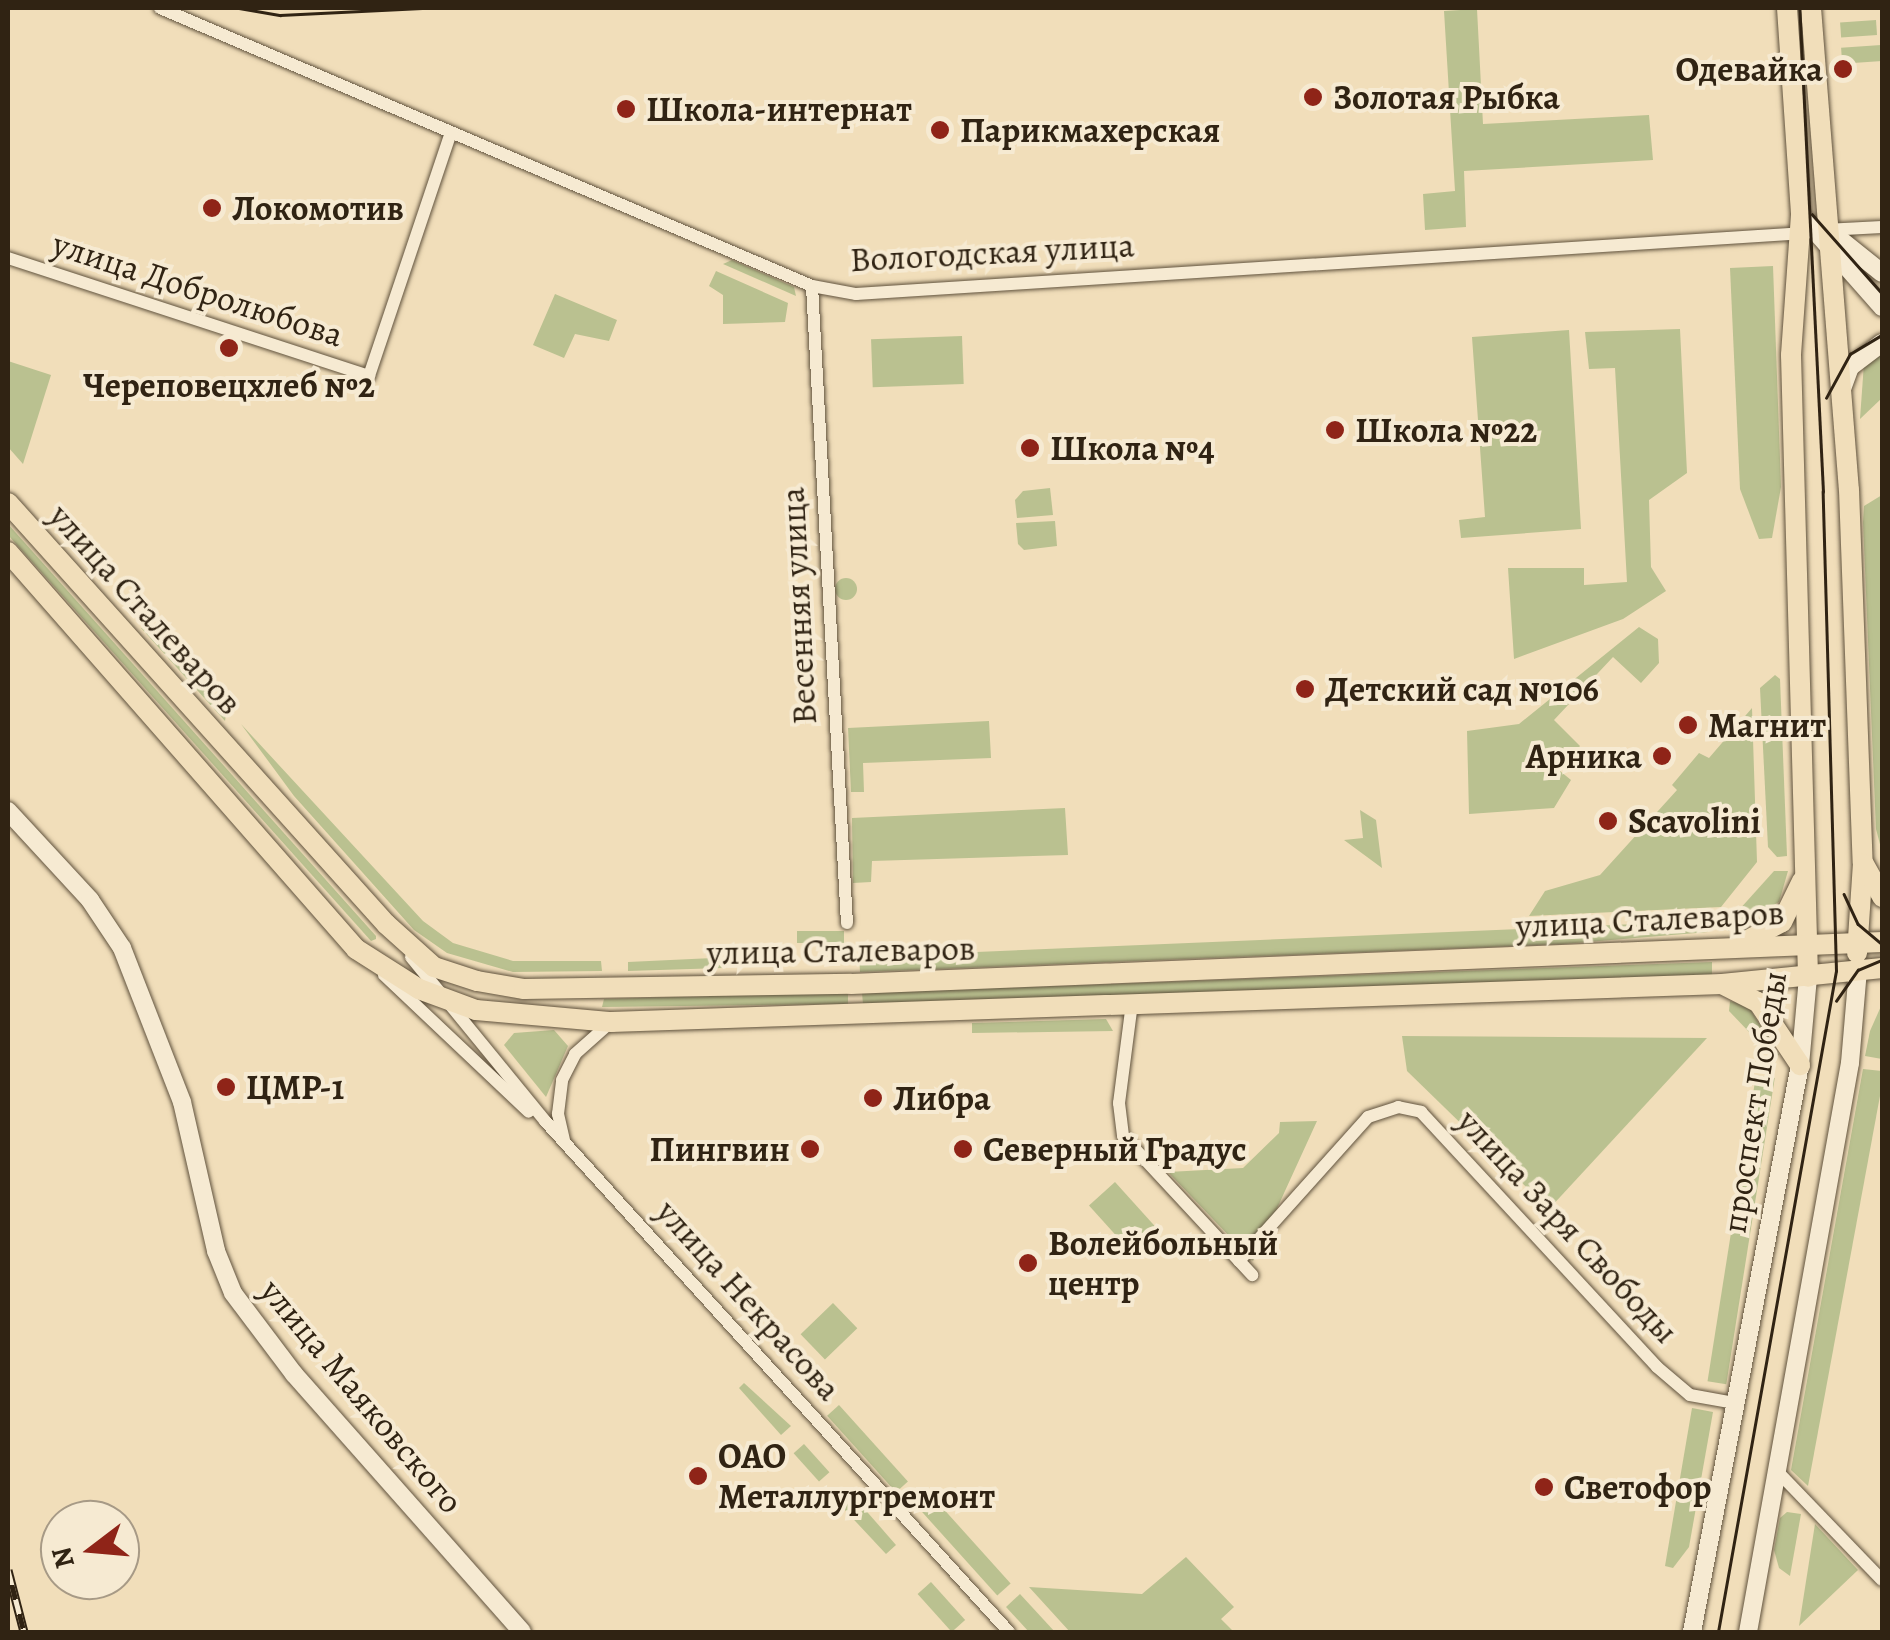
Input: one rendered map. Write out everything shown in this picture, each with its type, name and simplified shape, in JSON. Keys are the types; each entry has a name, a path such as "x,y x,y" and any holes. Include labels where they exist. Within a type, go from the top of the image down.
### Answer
{"main road":[{"name":"проспект Победы","path":"1748,1632 1850,1064 1864,863 1835,310 1828,252 1809,228 1787,8"},
{"name":"проспект Победы","path":"1692,1632 1800,1065 1808,977 1793,306 1809,228 1811,8"},
{"path":"1809,228 1882,273"},
{"path":"1828,252 1882,307"},
{"path":"1793,306 1818,294 1835,310"},
{"path":"1840,394 1850,367 1882,344"},
{"name":"улица Сталеваров","path":"8,503 386,924 434,966 524,989 851,984 1882,942"},
{"name":"улица Сталеваров","path":"8,552 356,949 446,1000 524,1018 611,1022 1722,984 1882,968"},
{"name":"улица Маяковского","path":"8,811 90,900 122,948 173,1072 233,1293 294,1374 522,1632"},
{"path":"1864,863 1882,897"},
{"path":"1722,950 1782,922 1800,892 1805,865"},
{"path":"1722,984 1758,1002 1782,1028 1800,1065"}],"street":[{"name":"Вологодская улица","path":"160,8 812,286 856,294 1809,228 1882,227"},
{"name":"улица Добролюбова","path":"8,258 370,376 452,132"},
{"name":"Весенняя улица","path":"812,286 847,923"},
{"path":"386,924 565,1142"},
{"path":"356,949 565,1142"},
{"path":"1132,1002 1119,1103 1123,1136 1252,1275"},
{"path":"565,1142 558,1114 562,1080 575,1054 611,1022"},
{"name":"улица Заря Свободы","path":"1239,1261 1368,1117 1398,1107 1421,1112 1656,1367 1690,1395 1735,1403"},
{"name":"улица Некрасова","path":"565,1142 1009,1632"},
{"path":"1776,1470 1882,1580"}],"green space":[{"path":"1477,9 1483,124 1649,115 1653,160 1464,171 1466,227 1425,230 1423,194 1455,191 1444,11"},
{"path":"1876,20 1877,35 1841,37 1840,23"},
{"path":"1881,45 1882,61 1842,64 1841,48"},
{"path":"732,260 794,287 796,296 723,264"},
{"path":"1773,266 1781,487 1772,538 1759,539 1740,489 1730,268"},
{"path":"716,271 788,303 785,322 723,324 723,295 709,286"},
{"path":"555,294 617,320 609,341 575,334 564,358 533,345"},
{"path":"1680,329 1687,473 1649,500 1651,567 1666,591 1623,619 1514,659 1508,568 1584,568 1584,585 1627,582 1615,368 1589,369 1585,332"},
{"path":"1569,330 1581,529 1461,538 1459,520 1485,517 1472,337"},
{"path":"962,336 964,384 873,387 871,339"},
{"path":"1882,352 1882,398 1860,419 1864,363"},
{"path":"8,361 51,375 23,464 8,447"},
{"path":"1050,488 1053,515 1017,518 1015,500 1023,491"},
{"path":"1882,495 1882,852 1876,829 1863,522 1864,506"},
{"path":"1055,521 1057,546 1024,550 1018,544 1016,523"},
{"path":"8,524 376,939 371,941 8,535"},
{"path":"842,578 850,578 857,589 850,600 842,600 835,593 835,585"},
{"path":"152,625 227,709 225,721 141,628"},
{"path":"1639,627 1658,639 1659,663 1641,683 1613,657 1554,720 1580,746 1560,771 1571,780 1554,808 1469,814 1467,731 1519,724"},
{"path":"1775,675 1780,679 1787,856 1777,857 1768,847 1760,688"},
{"path":"1752,708 1757,862 1721,907 1529,916 1545,891 1600,875 1677,790 1672,785 1699,753 1709,758"},
{"path":"989,721 991,758 863,763 864,792 851,792 848,728"},
{"path":"241,724 423,921 453,943 513,961 601,961 602,971 513,972 447,953 414,930 294,796"},
{"path":"1065,808 1068,855 872,861 871,882 853,883 852,818"},
{"path":"1360,810 1376,820 1382,868 1344,840 1363,838"},
{"path":"1774,871 1788,871 1779,902 1728,931 1729,921"},
{"path":"1708,921 1708,932 1563,944 860,972 859,957"},
{"path":"797,931 844,931 844,943 797,943"},
{"path":"713,958 722,968 628,971 628,962"},
{"path":"1712,962 1712,975 863,1004 862,993"},
{"path":"848,992 848,1004 602,1007 604,999"},
{"path":"1730,1001 1748,1006 1779,1055 1772,1056 1729,1011"},
{"path":"1882,1004 1882,1059 1865,1056 1870,1031"},
{"path":"1106,1019 1113,1031 972,1033 972,1023"},
{"path":"554,1030 568,1046 546,1097 504,1045 514,1033"},
{"path":"1402,1036 1707,1038 1549,1209 1407,1071"},
{"path":"1863,1069 1882,1071 1882,1085 1808,1486 1791,1470"},
{"path":"1756,1075 1775,1078 1726,1384 1708,1381"},
{"path":"1317,1121 1253,1261 1168,1172 1243,1168 1279,1133 1280,1122"},
{"path":"1115,1182 1155,1227 1129,1250 1089,1205"},
{"path":"833,1303 857,1328 825,1359 801,1334"},
{"path":"744,1383 791,1426 781,1435 739,1388"},
{"path":"839,1405 908,1482 896,1492 827,1416"},
{"path":"1692,1408 1713,1412 1689,1547 1673,1568 1665,1566"},
{"path":"804,1444 829,1472 819,1482 794,1453"},
{"path":"931,1495 1011,1583 997,1595 918,1507"},
{"path":"855,1498 896,1545 886,1554 843,1508"},
{"path":"1787,1512 1801,1514 1790,1576 1779,1568 1774,1550 1780,1518"},
{"path":"1815,1524 1858,1570 1799,1626"},
{"path":"1186,1557 1234,1607 1221,1619 1234,1632 1070,1632 1029,1587 1142,1594"},
{"path":"931,1582 965,1620 952,1632 918,1594"},
{"path":"1020,1594 1055,1632 1029,1632 1006,1607"}],"tram line":[{"path":"239,8 280,15 422,8"},
{"path":"1718,1632 1836,971 1823,492 1799,8"},
{"path":"1812,214 1882,293"},
{"path":"1826,398 1850,354 1882,335"},
{"path":"1844,894 1858,924 1882,944"},
{"path":"1836,1001 1858,970 1882,960"}],"railway":[{"path":"8,1570 24,1632"}],"place":[{"name":"Одевайка","path":"1843,69"},
{"name":"Золотая Рыбка","path":"1313,97"},
{"name":"Школа-интернат","path":"626,109"},
{"name":"Парикмахерская","path":"940,130"},
{"name":"Локомотив","path":"212,208"},
{"name":"Череповецхлеб №2","path":"229,348"},
{"name":"Школа №22","path":"1335,430"},
{"name":"Школа №4","path":"1030,448"},
{"name":"Детский сад №106","path":"1305,689"},
{"name":"Магнит","path":"1688,725"},
{"name":"Арника","path":"1662,756"},
{"name":"Scavolini","path":"1608,821"},
{"name":"ЦМР-1","path":"226,1087"},
{"name":"Либра","path":"873,1098"},
{"name":"Пингвин","path":"810,1149"},
{"name":"Северный Градус","path":"963,1149"},
{"name":"Волейбольный центр","path":"1028,1263"},
{"name":"OAO Металлургремонт","path":"698,1476"},
{"name":"Светофор","path":"1544,1487"}]}
